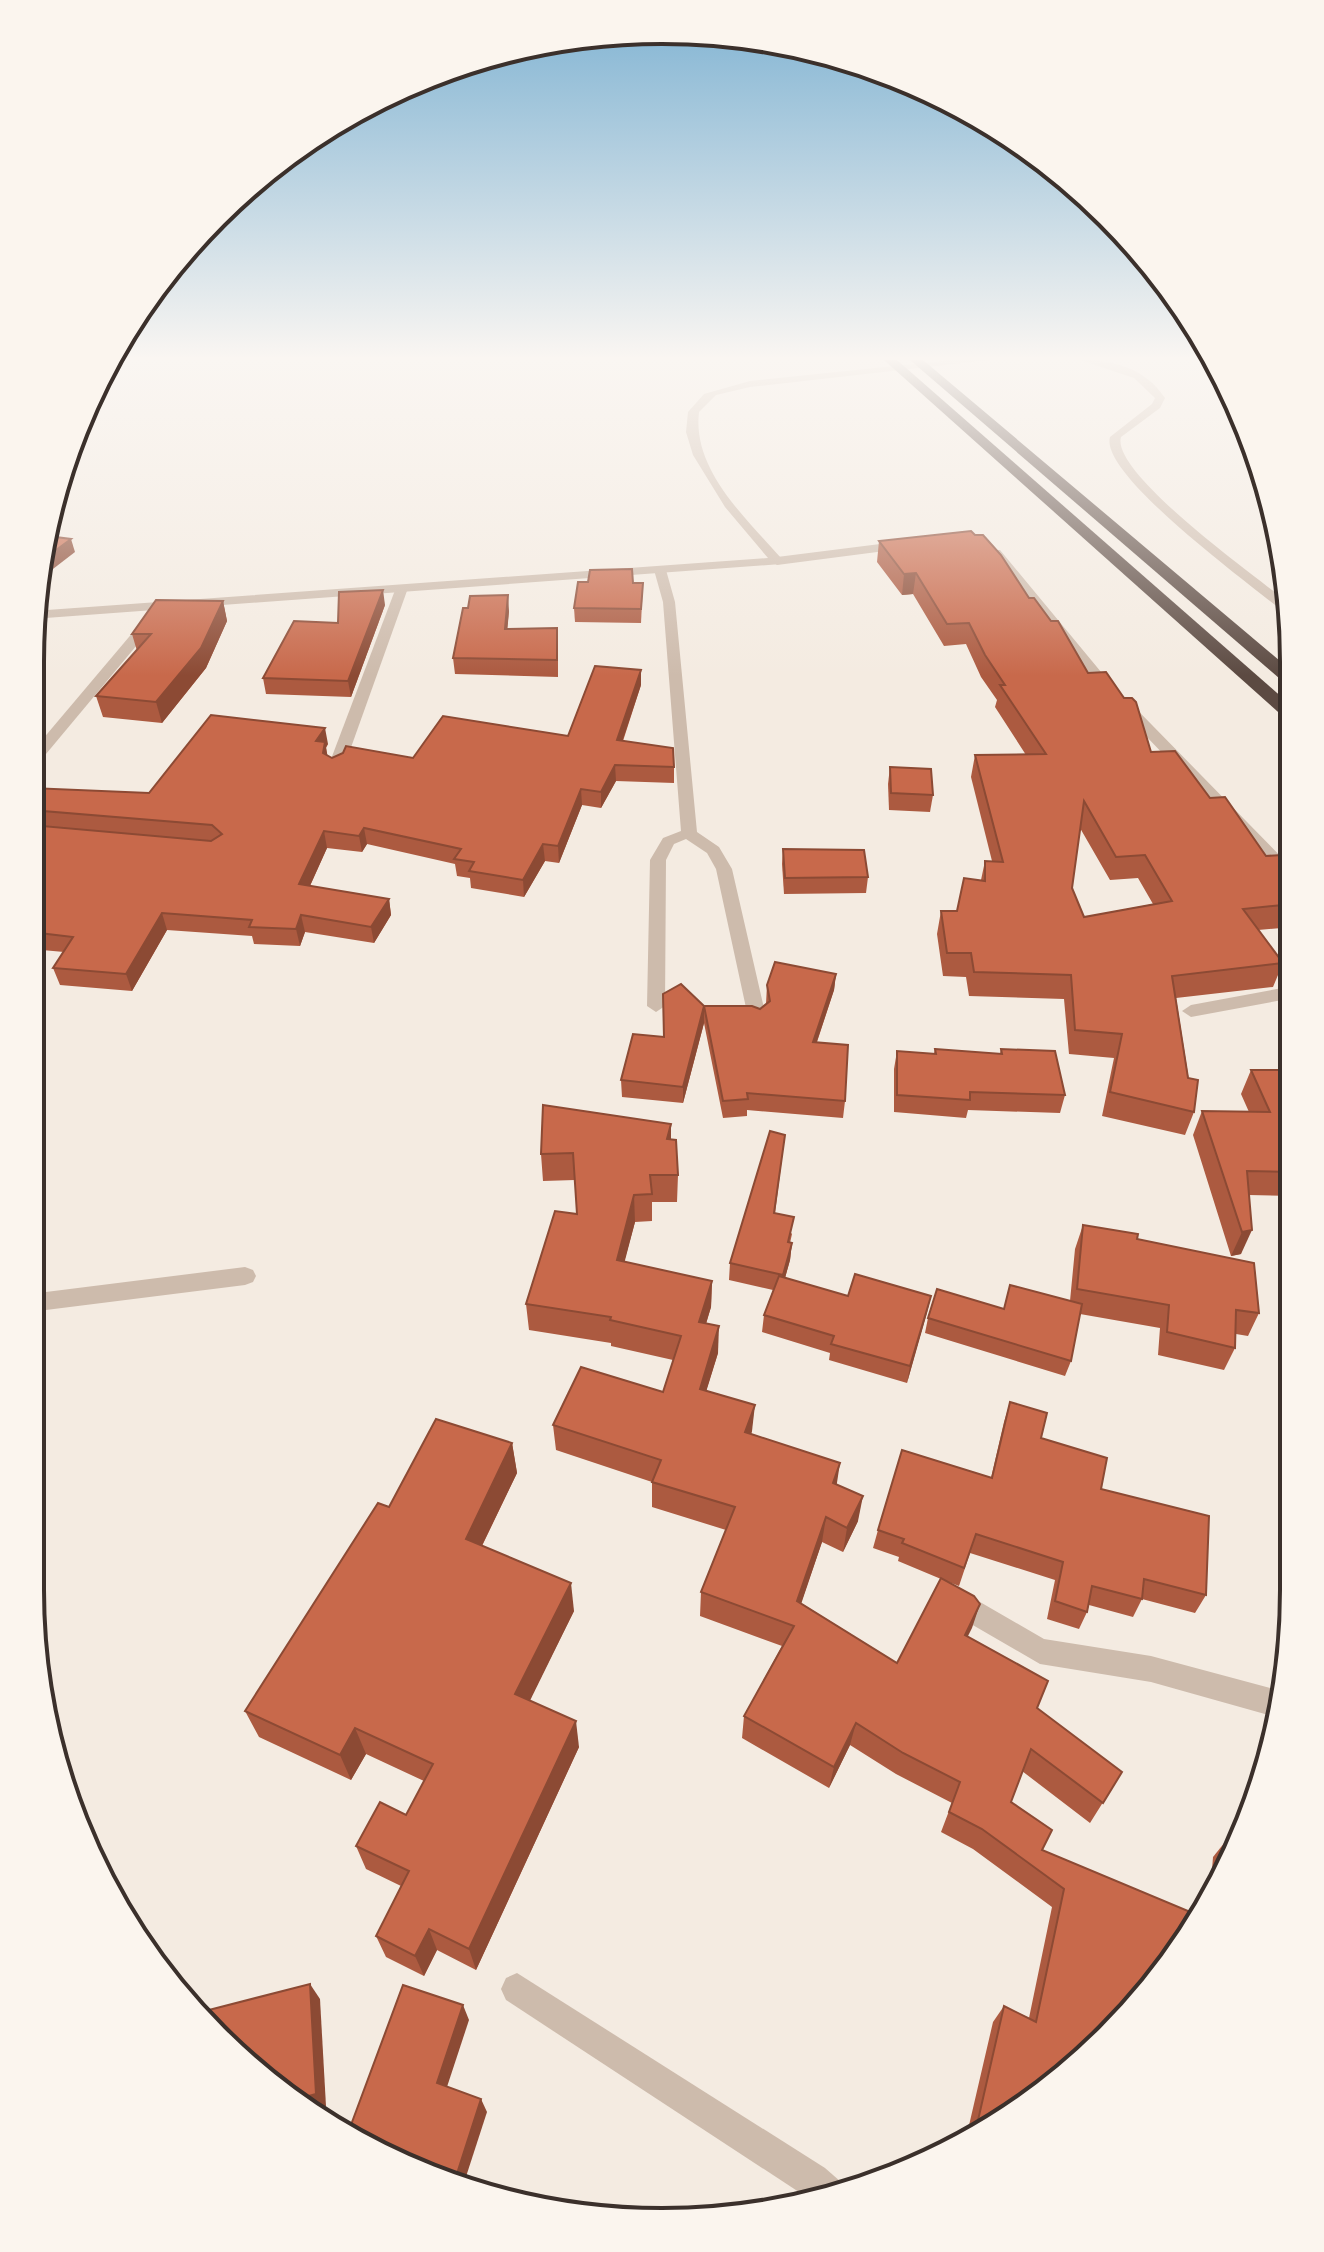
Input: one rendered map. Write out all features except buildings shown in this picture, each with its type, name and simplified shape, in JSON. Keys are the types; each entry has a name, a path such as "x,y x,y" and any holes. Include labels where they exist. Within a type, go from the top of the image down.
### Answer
{"highway":[{"path":"1009,465 1280,705"},
{"path":"1039,465 1280,670"}],"street":[{"path":"703,465 707,475 777,561"},
{"path":"1124,465 1157,501 1277,599"},
{"path":"46,614 777,561 919,544"},
{"path":"986,545 1101,681 1280,866"},
{"path":"660,570 669,602 689,834"},
{"path":"336,767 402,588"},
{"path":"44,747 162,606"},
{"path":"656,1006 658,860 662,845 674,835 689,834 713,850 724,869 757,1017"},
{"path":"1191,1011 1280,994"},
{"path":"44,1301 245,1276"},
{"path":"980,1615 1040,1651 1151,1669 1270,1702"},
{"path":"517,1989 821,2187"}]}
